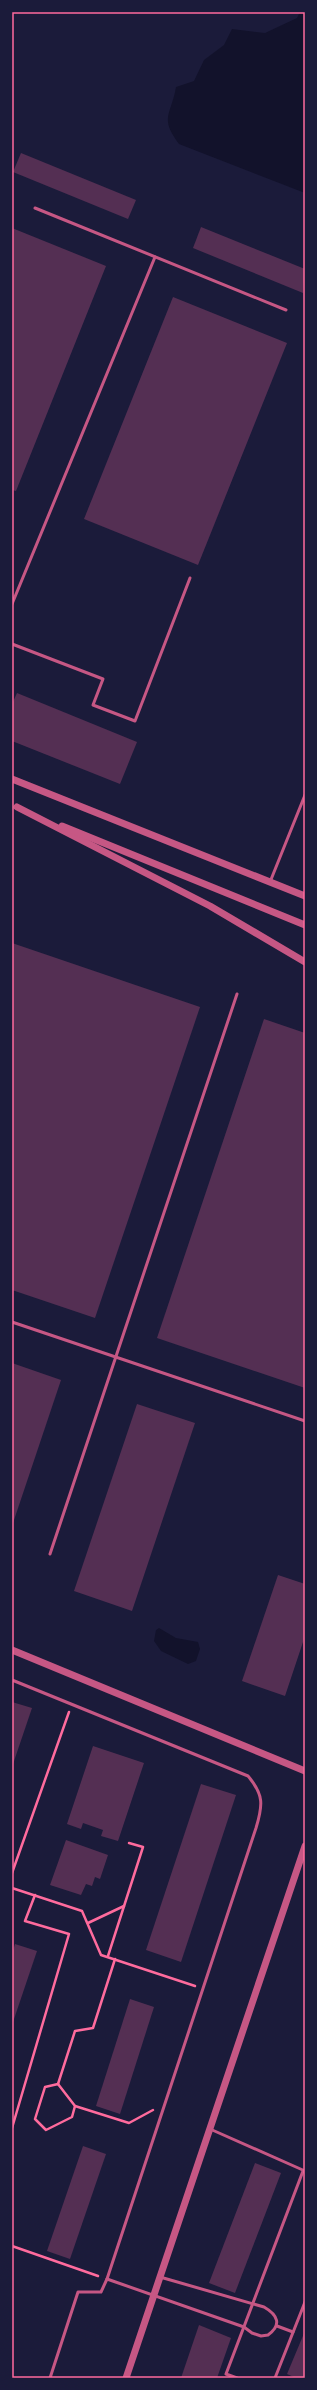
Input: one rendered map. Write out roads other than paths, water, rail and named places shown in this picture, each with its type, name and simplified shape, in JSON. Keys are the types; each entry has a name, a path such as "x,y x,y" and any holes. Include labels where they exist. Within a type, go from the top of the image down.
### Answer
{"street":[{"path":"12,779 305,896"},
{"path":"15,806 305,925"},
{"path":"15,806 210,906 305,962"},
{"path":"12,1650 305,1771"},
{"path":"126,2378 305,1846"}],"lane":[{"path":"35,208 286,310"},
{"path":"12,604 154,257"},
{"path":"12,644 103,680 93,705 135,721 190,578"},
{"path":"270,882 305,795"},
{"path":"50,1554 237,994"},
{"path":"12,1322 305,1421"},
{"path":"12,1680 248,1776 257,1787 262,1801 261,1814 107,2279 101,2292 78,2292 50,2378"},
{"path":"210,2129 304,2171 226,2374 237,2378"},
{"path":"107,2279 244,2327 252,2333 261,2336 268,2335 277,2326 278,2320 273,2312 264,2307 252,2306 160,2277"},
{"path":"275,2378 305,2302"},
{"path":"277,2326 293,2332"}]}
